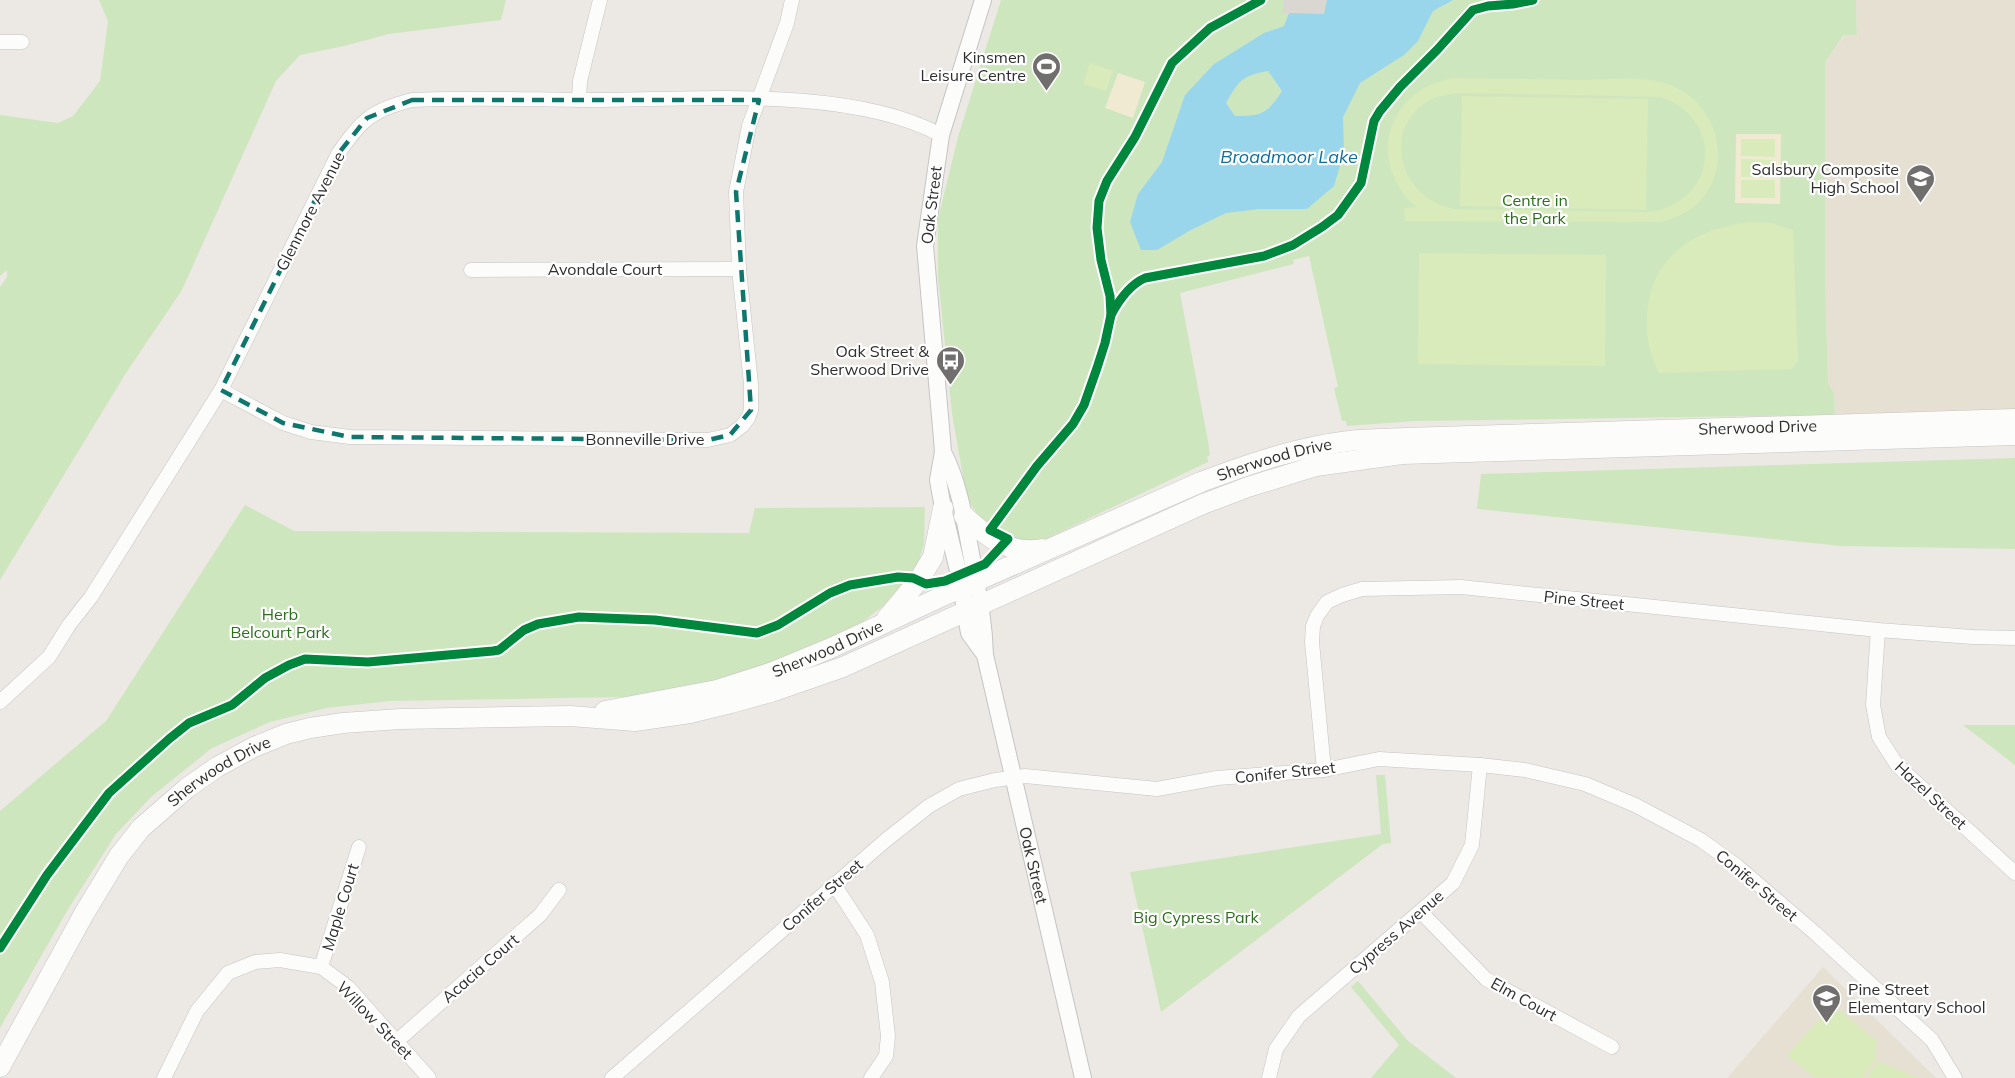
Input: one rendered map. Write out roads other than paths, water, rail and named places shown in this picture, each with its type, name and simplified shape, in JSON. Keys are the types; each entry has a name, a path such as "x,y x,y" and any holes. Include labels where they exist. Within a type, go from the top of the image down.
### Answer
{"main road":[{"name":"Sherwood Drive","path":"582,716 717,690 773,672 1201,482 1241,467 1310,448 1350,441 2015,419"},
{"name":"Sherwood Drive","path":"0,1067 85,912 119,856 141,828 164,806 217,767 254,747 286,734 343,723 400,719 582,716 636,721 690,713 771,692 843,667 1203,504 1284,474 1351,460 1402,454 2015,435"},
{"path":"882,624 899,606 933,557 943,508"},
{"path":"964,516 1003,546 1017,550 1053,547"}],"street":[{"path":"579,100 580,81 600,0"},
{"name":"Bonneville Drive","path":"221,390 283,423 311,432 350,437 708,440 730,435 742,426 751,410 751,384 739,268 736,192 749,126 787,23 792,0"},
{"name":"Oak Street","path":"983,0 941,135 925,246 943,452 938,480 943,508 969,585 974,608 969,633 985,655 1083,1078"},
{"path":"0,42 22,42"},
{"name":"Glenmore Avenue","path":"0,702 49,657 69,625 91,597 221,390 338,153 352,133 367,118 386,106 412,100 799,101 845,106 879,113 927,128 941,135"},
{"name":"Avondale Court","path":"471,270 739,268"},
{"name":"Oak Street","path":"943,452 954,474 964,516 969,585"},
{"name":"Pine Street","path":"1324,770 1312,642 1313,626 1327,602 1362,589 1461,587 1878,630 2015,638"},
{"name":"Hazel Street","path":"1878,630 1873,705 1879,737 1897,765 2015,873"},
{"name":"Conifer Street","path":"612,1078 834,884 929,806 959,789 995,780 1025,776 1157,789 1217,778 1324,770 1379,759 1525,770 1585,784 1635,805 1701,840 1763,888 1932,1040 1955,1078"},
{"name":"Cypress Avenue","path":"1269,1078 1276,1049 1299,1016 1453,883 1472,844 1480,765"},
{"name":"Maple Court","path":"321,967 358,847"},
{"path":"834,884 867,935 882,982 888,1036 886,1056 871,1078"},
{"name":"Acacia Court","path":"397,1041 540,915 559,890"},
{"name":"Elm Court","path":"1421,912 1486,979 1612,1047"},
{"name":"Willow Street","path":"165,1078 197,1011 228,973 255,963 280,960 321,967 348,987 429,1078"}],"water":[{"name":"Broadmoor Lake","path":"1327,0 1453,0 1433,11 1418,41 1404,55 1360,83 1343,117 1344,152 1334,186 1307,209 1259,209 1226,213 1157,250 1141,250 1130,222 1138,194 1162,162 1185,95 1214,64 1264,33 1284,26 1289,13 1324,14","holes":["1268,71 1282,91 1268,109 1258,114 1235,116 1226,103 1242,80"]}],"place":[{"name":"Kinsmen Leisure Centre","path":"1047,92"},
{"name":"Salsbury Composite High School","path":"1920,204"},
{"name":"Oak Street & Sherwood Drive","path":"950,386"},
{"name":"Pine Street Elementary School","path":"1827,1024"}],"park label":[{"name":"Centre in the Park","path":"1535,209"},
{"name":"Herb Belcourt Park","path":"280,623"},
{"name":"Big Cypress Park","path":"1196,917"}]}
